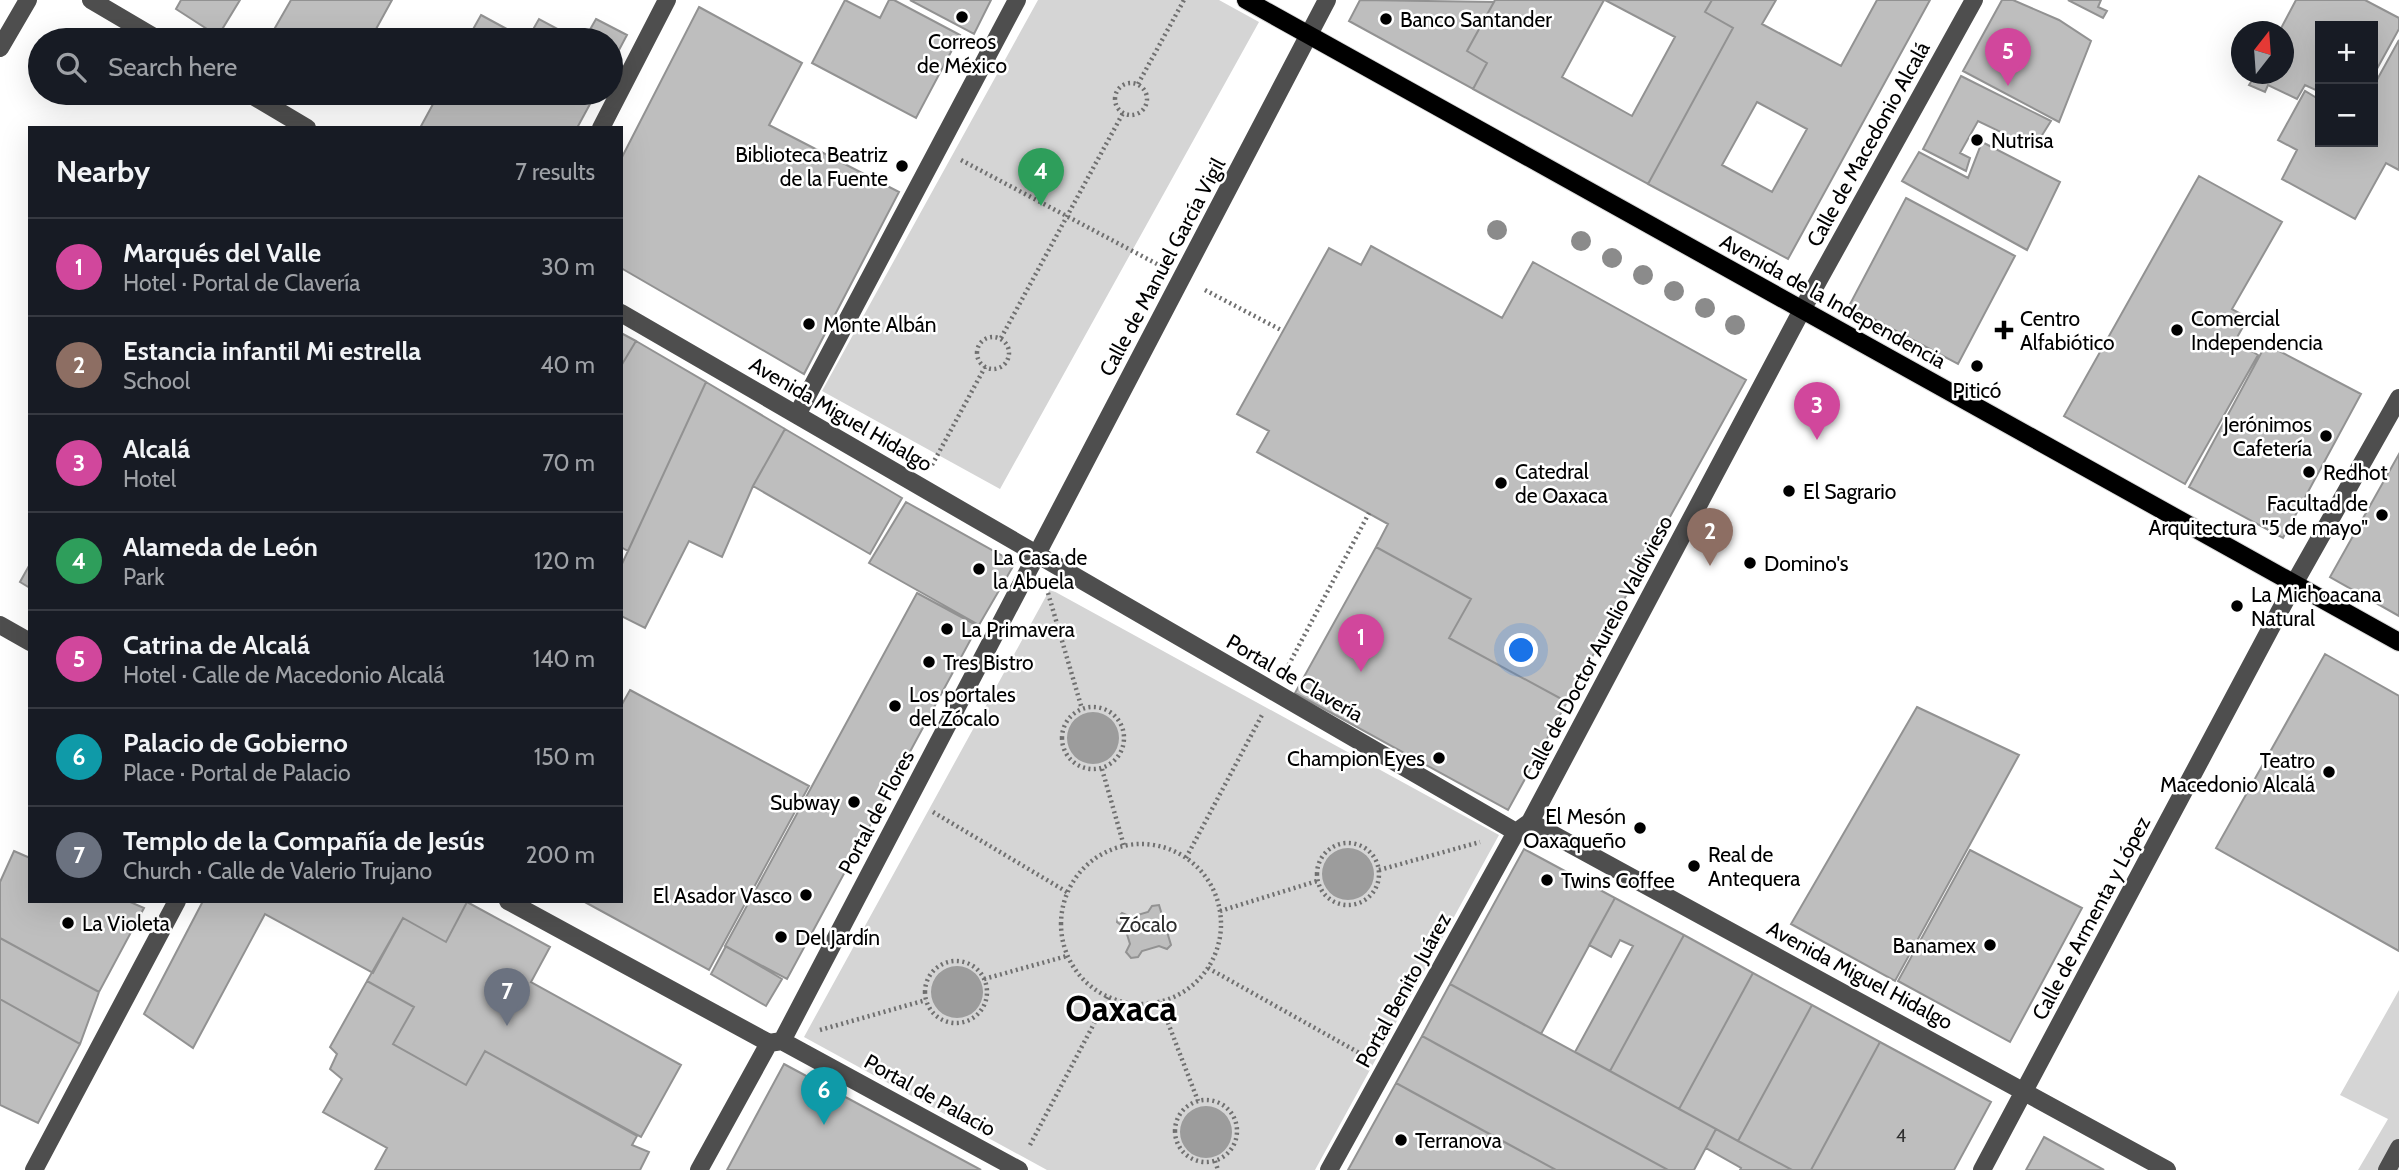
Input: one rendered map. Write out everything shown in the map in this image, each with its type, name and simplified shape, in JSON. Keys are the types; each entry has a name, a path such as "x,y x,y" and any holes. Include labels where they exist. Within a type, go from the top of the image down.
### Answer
{"main road":[{"name":"Avenida de la Independencia","path":"1246,0 1802,310 2297,579 2399,642"}],"street":[{"path":"0,48 28,0"},
{"path":"91,0 139,28"},
{"path":"623,85 667,0"},
{"path":"797,415 1017,0"},
{"name":"Calle de Manuel García Vigil","path":"1037,555 1327,0"},
{"name":"Calle de Macedonio Alcalá","path":"1802,310 1974,0"},
{"path":"268,105 304,126"},
{"path":"602,126 613,105"},
{"name":"Calle de Doctor Aurelio Valdivieso","path":"1523,827 1802,310"},
{"name":"Avenida Miguel Hidalgo","path":"623,314 1037,555"},
{"name":"Calle de Armenta y López","path":"1982,1170 2297,579 2399,398"},
{"name":"Portal de Flores","path":"699,1170 776,1042 1037,555"},
{"name":"Portal de Clavería","path":"1037,555 1523,827"},
{"path":"0,625 28,641"},
{"name":"Avenida Miguel Hidalgo","path":"1523,827 2025,1090 2167,1170"},
{"name":"Portal Benito Juárez","path":"1329,1170 1523,827"},
{"path":"34,1170 176,903"},
{"name":"Portal de Palacio","path":"512,903 1018,1170"},
{"path":"2387,1170 2399,1148"}],"path":[{"path":"1138,84 1184,0"},
{"path":"1127,83 1138,84 1146,91 1145,107 1138,114 1123,113 1115,105 1118,88 1127,83"},
{"path":"1001,338 1123,113"},
{"path":"939,148 1283,331"},
{"path":"986,338 1001,338 1009,346 1009,358 1002,367 985,367 977,355 979,345 986,338"},
{"path":"921,486 985,367"},
{"path":"1037,555 1082,709"},
{"path":"1082,709 1104,709 1112,713 1123,729 1123,749 1111,764 1102,769 1082,768 1073,763 1063,746 1064,727 1069,719 1082,709"},
{"path":"1102,769 1124,846"},
{"path":"909,798 1067,892"},
{"path":"1380,870 1523,827"},
{"path":"1351,842 1367,849 1380,870 1379,880 1370,896 1354,905 1335,902 1321,890 1317,881 1322,857 1342,843 1351,842"},
{"path":"1146,845 1167,849 1186,858 1202,873 1214,891 1220,911 1221,931 1217,951 1208,968 1178,995 1160,1002 1134,1004 1108,997 1091,988 1068,956 1061,935 1061,913 1067,892 1081,871 1100,855 1124,846 1146,845"},
{"path":"1220,911 1317,881"},
{"path":"984,979 1068,956"},
{"path":"948,962 966,962 975,967 984,979 986,1002 981,1011 965,1022 955,1023 936,1016 926,1000 927,981 932,972 948,962"},
{"path":"1208,968 1386,1068"},
{"path":"1018,1170 1108,997"},
{"path":"776,1042 926,1000"},
{"path":"1160,1002 1198,1101"},
{"path":"1198,1101 1217,1101 1226,1106 1237,1121 1238,1131 1231,1150 1215,1161 1195,1160 1186,1155 1176,1138 1175,1129 1182,1111 1198,1101"},
{"path":"1215,1161 1218,1170"}],"green space":[{"path":"1038,0 1219,0 1259,22 1000,489 822,391"},
{"name":"Zócalo","path":"1050,589 1499,835 1315,1170 1047,1170 804,1037"},
{"path":"2399,990 2399,1170 2358,1170 2388,1119 2340,1095"}],"shaded area":[{"path":"1093,712 1112,719 1119,738 1112,757 1093,764 1074,757 1067,738 1074,719"},
{"path":"1348,848 1367,855 1374,874 1367,893 1348,900 1329,893 1322,874 1329,855"},
{"path":"957,966 976,973 983,992 976,1011 957,1018 938,1011 931,992 938,973"},
{"path":"1206,1106 1225,1113 1232,1132 1225,1151 1206,1158 1187,1151 1180,1132 1187,1113"}],"building":[{"path":"181,0 240,0 223,28 206,28 176,9"},
{"path":"291,0 392,0 377,28 275,28"},
{"path":"845,0 880,18 889,0 894,0 960,35 916,118 812,63"},
{"name":"Correos de México","path":"910,0 991,0 974,34"},
{"path":"1360,0 1494,2 1467,51 1487,63 1473,89 1349,21"},
{"path":"1495,0 1604,0 1562,77 1632,116 1675,37 1605,0 1712,0 1705,12 1733,28 1648,184 1473,89 1487,63 1467,51"},
{"path":"1712,0 1776,0 1762,24 1841,66 1877,0 1930,0 1788,259 1648,184 1733,28 1705,12","holes":["1757,102 1807,129 1772,192 1722,165"]},
{"path":"2002,0 2013,0 2059,20 2091,41 2059,122 1963,71"},
{"path":"2068,0 2101,0 2098,7 2107,11 2103,18"},
{"path":"2296,0 2365,0 2399,18 2399,29 2378,67 2378,21 2315,21 2315,90 2305,85 2297,99 2268,85 2265,92 2249,85 2294,84 2294,21 2285,21"},
{"path":"699,7 802,63 769,125 899,192 804,374 623,269 623,155"},
{"path":"481,15 505,28 474,28"},
{"path":"539,19 556,28 534,28"},
{"path":"596,19 613,28 591,28"},
{"path":"2399,40 2399,170 2386,163 2355,219 2282,179 2297,150 2278,140 2305,91 2315,97 2315,147 2378,147 2378,78"},
{"path":"1961,76 2051,121 2034,148 1978,121 1960,153 1970,158 1966,171 1923,149"},
{"path":"432,105 589,105 578,126 421,126"},
{"path":"1982,142 2060,182 2027,250 1902,181 1919,152 1968,178"},
{"name":"Comercial Independencia","path":"2199,176 2282,222 2232,309 2248,318 2235,341 2258,355 2185,484 2064,416"},
{"path":"1906,198 2015,256 1958,364 1849,306"},
{"name":"Catedral de Oaxaca","path":"1371,246 1502,318 1533,262 1746,380 1567,702 1449,638 1471,599 1376,547 1388,524 1257,452 1269,431 1237,414 1329,248 1361,265"},
{"path":"623,334 636,341 623,363"},
{"path":"636,341 706,382 628,551 623,548 623,363"},
{"path":"2266,344 2361,394 2283,538 2189,487"},
{"path":"706,382 785,429 753,486 722,557 689,541 645,628 623,617 623,562"},
{"path":"785,429 902,498 870,554 753,486"},
{"name":"Facultad de Arquitectura \"5 de mayo\"","path":"2399,454 2399,616 2330,577"},
{"path":"906,502 1015,563 979,625 869,563"},
{"path":"1376,547 1471,599 1449,638 1567,702 1508,810 1295,693"},
{"path":"28,568 28,587 20,582"},
{"name":"Los portales del Zócalo","path":"917,593 978,626 787,979 725,946"},
{"name":"Teatro Macedonio Alcalá","path":"2325,654 2399,696 2399,951 2216,848"},
{"path":"630,690 809,786 709,970 587,903 623,903 623,702"},
{"path":"1917,707 2019,755 1895,981 1791,924"},
{"path":"1524,849 1615,898 1541,1034 1450,984"},
{"name":"Banamex","path":"1970,850 2082,908 2010,1042 1898,981"},
{"name":"La Violeta","path":"14,851 28,857 28,903 133,903 144,908 99,992 0,938 0,882"},
{"path":"1615,898 1684,935 1610,1071 1575,1052 1633,946 1620,940 1611,957 1589,945"},
{"path":"202,903 466,903 446,942 403,918 373,973 265,914 193,1048 144,1014"},
{"path":"469,903 550,947 531,982 681,1065 641,1137 485,1051 466,1085 393,1044 414,1007 367,981 403,918 446,942"},
{"path":"1159,905 1171,945 1167,949 1159,946 1142,951 1138,957 1131,958 1126,952 1130,944 1125,928 1117,922 1118,917 1122,913 1131,917 1148,912 1152,906"},
{"path":"1684,935 1753,973 1679,1109 1610,1071"},
{"path":"0,938 99,992 80,1044 0,999"},
{"path":"726,946 782,979 766,1006 711,974"},
{"path":"1753,973 1812,1005 1738,1141 1679,1109"},
{"path":"367,981 414,1007 393,1044 466,1085 485,1051 637,1136 632,1145 649,1152 640,1170 375,1170 387,1148 323,1112 342,1079 330,1069 337,1054 330,1047"},
{"path":"1450,984 1716,1129 1694,1170 1668,1170 1422,1036"},
{"path":"0,999 80,1044 38,1123 0,1105"},
{"path":"1812,1005 1880,1042 1811,1170 1792,1170 1738,1141"},
{"path":"1422,1036 1668,1170 1556,1170 1396,1083"},
{"path":"1880,1042 1991,1102 1954,1170 1811,1170"},
{"path":"784,1064 981,1170 727,1170"},
{"path":"1396,1083 1410,1091 1556,1170 1348,1170"},
{"path":"1716,1129 1792,1170 1740,1170 1741,1168 1706,1148"},
{"path":"2044,1137 2104,1170 2026,1170"}],"place":[{"name":"Correos de México","path":"962,17"},
{"name":"Banco Santander","path":"1386,19"},
{"name":"Catrina de Alcalá","path":"2008,86"},
{"name":"Nutrisa","path":"1977,140"},
{"name":"Biblioteca Beatriz de la Fuente","path":"902,166"},
{"name":"Alameda de León","path":"1041,206"},
{"name":"Monte Albán","path":"809,324"},
{"name":"Centro Alfabiótico","path":"2004,330"},
{"name":"Comercial Independencia","path":"2177,330"},
{"name":"Piticó","path":"1977,366"},
{"name":"Jerónimos Cafetería","path":"2326,436"},
{"name":"Alcalá","path":"1817,440"},
{"name":"Redhot","path":"2309,472"},
{"name":"Catedral de Oaxaca","path":"1501,483"},
{"name":"El Sagrario","path":"1789,491"},
{"name":"Facultad de Arquitectura \"5 de mayo\"","path":"2382,515"},
{"name":"Domino's","path":"1750,563"},
{"name":"Estancia infantil Mi estrella","path":"1710,566"},
{"name":"La Casa de la Abuela","path":"979,569"},
{"name":"La Michoacana Natural","path":"2237,606"},
{"name":"La Primavera","path":"947,629"},
{"name":"Tres Bistro","path":"929,662"},
{"name":"Marqués del Valle","path":"1361,672"},
{"name":"Los portales del Zócalo","path":"895,706"},
{"name":"Champion Eyes","path":"1439,758"},
{"name":"Teatro Macedonio Alcalá","path":"2329,772"},
{"name":"Subway","path":"854,802"},
{"name":"El Mesón Oaxaqueño","path":"1640,828"},
{"name":"Real de Antequera","path":"1694,866"},
{"name":"Twins Coffee","path":"1547,880"},
{"name":"El Asador Vasco","path":"806,895"},
{"name":"La Violeta","path":"68,923"},
{"name":"Del Jardín","path":"781,937"},
{"name":"Banamex","path":"1990,945"},
{"name":"Templo de la Compañía de Jesús","path":"507,1026"},
{"name":"Palacio de Gobierno","path":"824,1125"},
{"name":"Terranova","path":"1401,1140"}],"district":[{"name":"Oaxaca","path":"1121,1008"}]}
